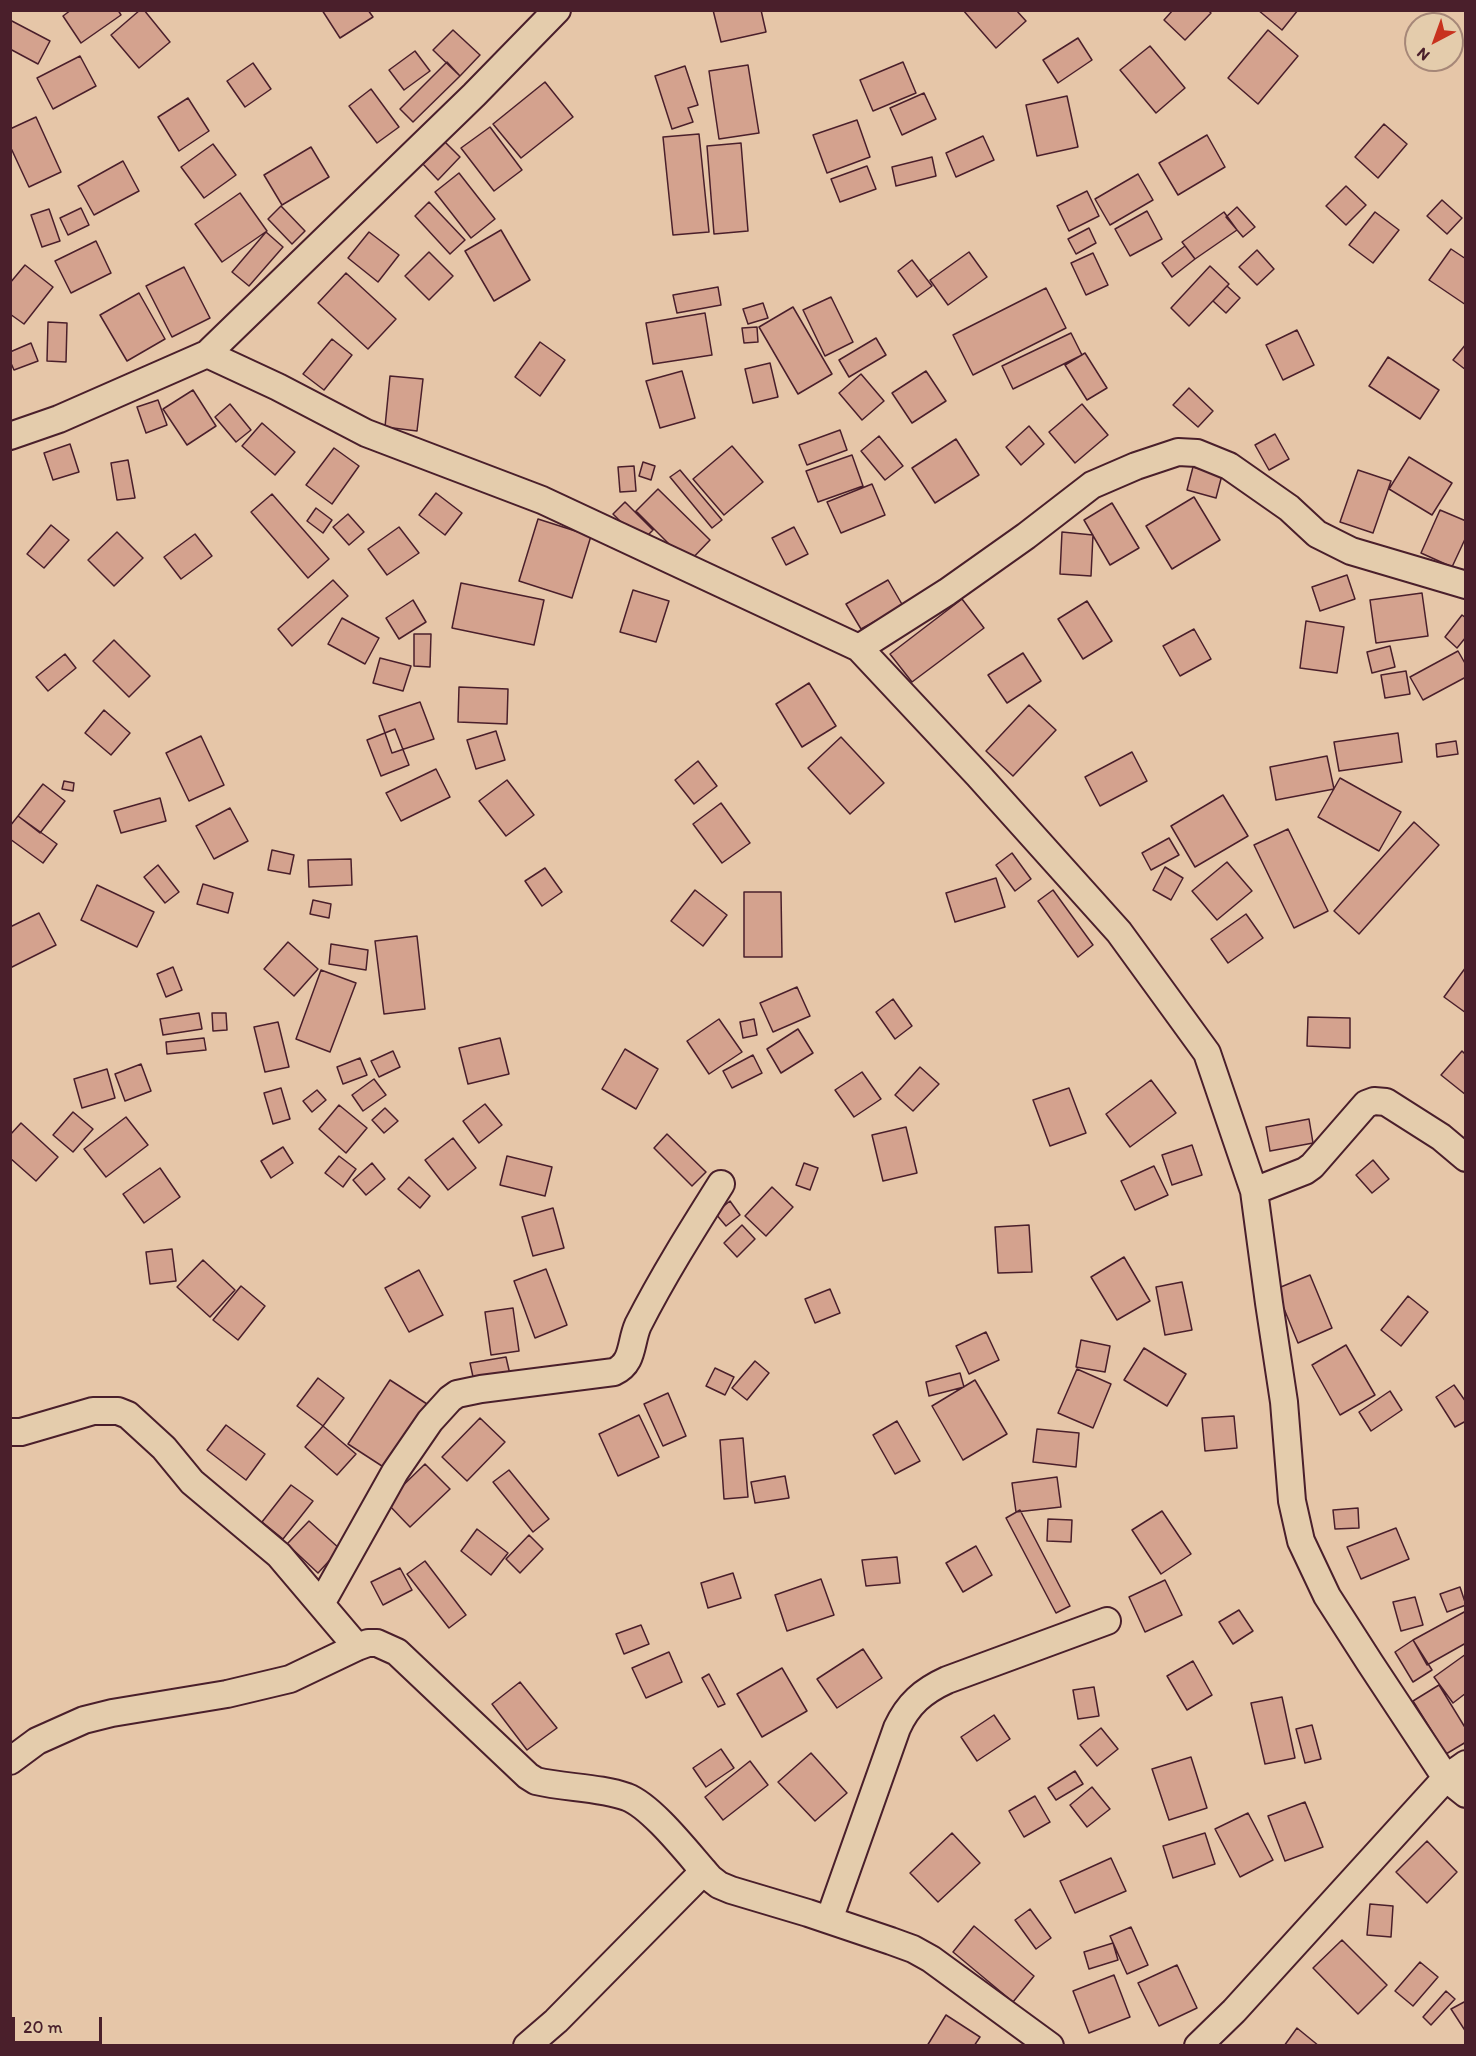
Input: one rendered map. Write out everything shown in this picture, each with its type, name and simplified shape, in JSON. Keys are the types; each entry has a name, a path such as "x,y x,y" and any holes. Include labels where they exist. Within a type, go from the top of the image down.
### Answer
{"street":[{"path":"10,436 59,419 207,354 466,104 557,10"},
{"path":"207,354 278,387 366,433 542,500 859,648 1119,932 1206,1053 1254,1191 1284,1402 1292,1501 1301,1541 1327,1596 1459,1779 1204,2043"},
{"path":"859,648 946,592 1026,536 1092,485 1136,466 1178,452 1197,453 1229,466 1289,508 1317,534 1351,551 1466,585"},
{"path":"1254,1191 1305,1171 1312,1166 1366,1104 1374,1101 1386,1102 1441,1137 1466,1158"},
{"path":"321,1604 395,1472 430,1421 457,1394 614,1372 625,1365 632,1351 638,1326 680,1249 721,1184"},
{"path":"10,1432 21,1432 93,1411 118,1411 128,1415 164,1448 172,1461 192,1482 279,1555 357,1647"},
{"path":"829,1920 897,1728 910,1705 933,1686 947,1680 1107,1621"},
{"path":"10,1761 37,1741 84,1720 112,1713 226,1694 290,1679 357,1647 377,1643 397,1652 528,1776 536,1780 611,1793 638,1802 719,1885 913,1949 932,1959 1050,2046"},
{"path":"527,2046 556,2021 704,1871"}],"building":[{"path":"71,10 118,10 121,15 81,43 63,16"},
{"path":"140,10 144,10 170,42 139,68 111,35"},
{"path":"322,10 368,10 373,17 340,38"},
{"path":"713,10 761,10 766,32 721,42"},
{"path":"963,10 1016,10 1026,21 996,48"},
{"path":"1173,10 1208,10 1211,13 1185,40 1164,20"},
{"path":"1258,10 1298,10 1282,30"},
{"path":"10,20 50,41 38,64 10,49"},
{"path":"453,30 480,55 460,76 433,50"},
{"path":"1268,30 1298,56 1258,104 1228,78"},
{"path":"1078,38 1092,60 1058,83 1043,60"},
{"path":"1150,46 1185,88 1156,113 1120,70"},
{"path":"415,51 430,71 404,90 389,70"},
{"path":"80,56 96,86 53,109 37,78"},
{"path":"447,62 460,76 413,122 400,109"},
{"path":"903,62 916,93 873,111 860,80"},
{"path":"253,63 271,89 245,107 227,81"},
{"path":"748,65 759,133 719,139 709,71"},
{"path":"685,66 698,105 688,108 693,122 672,129 655,76"},
{"path":"545,82 573,117 521,158 493,124"},
{"path":"371,89 399,127 377,143 349,106"},
{"path":"924,93 936,119 902,135 890,108"},
{"path":"1067,96 1078,147 1037,156 1026,105"},
{"path":"188,98 209,131 179,151 158,117"},
{"path":"36,117 61,172 29,187 10,146 10,129"},
{"path":"857,120 870,157 827,173 813,135"},
{"path":"1384,124 1407,144 1378,178 1355,157"},
{"path":"490,127 522,170 494,191 461,148"},
{"path":"699,134 709,232 673,235 663,137"},
{"path":"1207,135 1225,167 1178,195 1159,163"},
{"path":"983,136 994,160 956,177 946,153"},
{"path":"445,142 460,157 438,180 423,164"},
{"path":"741,143 748,231 714,234 707,146"},
{"path":"213,144 236,175 204,198 181,167"},
{"path":"311,147 329,177 282,205 264,175"},
{"path":"932,157 936,176 896,186 892,167"},
{"path":"123,161 139,191 94,215 78,186"},
{"path":"867,166 876,189 840,202 831,179"},
{"path":"459,173 495,219 471,238 435,192"},
{"path":"1138,174 1153,200 1110,225 1095,199"},
{"path":"1346,186 1366,205 1346,225 1326,206"},
{"path":"1087,191 1099,216 1069,231 1057,206"},
{"path":"240,193 267,231 222,262 195,224"},
{"path":"1442,200 1462,218 1447,234 1427,216"},
{"path":"429,202 465,240 450,254 415,216"},
{"path":"281,206 305,231 292,244 268,219"},
{"path":"1237,207 1255,227 1243,237 1226,217"},
{"path":"81,208 89,225 68,235 60,218"},
{"path":"49,209 60,241 42,247 31,215"},
{"path":"1147,211 1162,239 1130,256 1115,229"},
{"path":"1224,212 1237,230 1195,259 1182,242"},
{"path":"1375,212 1399,230 1373,263 1349,245"},
{"path":"1089,228 1096,243 1076,254 1068,239"},
{"path":"501,230 530,280 494,301 465,251"},
{"path":"266,232 283,247 249,286 232,272"},
{"path":"369,232 399,255 378,282 348,258"},
{"path":"96,241 111,273 71,293 55,261"},
{"path":"1185,246 1195,259 1172,277 1162,263"},
{"path":"1451,249 1466,259 1466,305 1429,280"},
{"path":"1257,250 1274,269 1257,285 1239,267"},
{"path":"429,252 453,276 429,300 405,276"},
{"path":"969,252 987,277 948,305 930,280"},
{"path":"1093,253 1108,285 1086,295 1071,263"},
{"path":"912,260 932,286 917,297 898,271"},
{"path":"25,265 53,287 24,324 10,314 10,283"},
{"path":"1210,266 1229,284 1189,326 1171,308"},
{"path":"184,267 210,318 172,337 146,286"},
{"path":"346,273 396,319 368,349 318,303"},
{"path":"1227,286 1240,298 1226,313 1213,301"},
{"path":"718,287 721,305 677,313 673,295"},
{"path":"1046,288 1066,328 973,375 953,335"},
{"path":"139,293 165,339 127,361 100,315"},
{"path":"831,297 853,342 825,356 803,310"},
{"path":"763,303 768,318 748,324 743,309"},
{"path":"793,307 832,374 798,394 759,327"},
{"path":"705,313 712,355 653,364 646,323"},
{"path":"48,322 67,323 66,362 47,361"},
{"path":"757,327 758,342 744,343 742,328"},
{"path":"1297,330 1314,365 1283,380 1266,345"},
{"path":"1071,333 1082,355 1013,389 1002,366"},
{"path":"876,338 886,355 849,377 839,360"},
{"path":"332,339 352,355 324,390 303,374"},
{"path":"540,342 565,360 540,396 515,377"},
{"path":"31,343 38,361 14,370 10,361 10,352"},
{"path":"1466,344 1466,370 1453,360"},
{"path":"1085,353 1107,388 1087,400 1065,365"},
{"path":"1388,357 1439,390 1420,419 1369,386"},
{"path":"770,363 778,397 753,403 745,369"},
{"path":"682,371 695,418 660,428 646,381"},
{"path":"926,371 946,401 912,423 892,393"},
{"path":"861,374 884,401 862,420 839,393"},
{"path":"390,376 423,379 417,431 385,427"},
{"path":"1189,388 1213,411 1198,427 1173,405"},
{"path":"193,390 216,426 187,445 163,409"},
{"path":"158,400 167,425 146,433 137,407"},
{"path":"230,404 251,430 236,442 215,417"},
{"path":"1082,404 1108,435 1075,463 1049,432"},
{"path":"262,423 295,452 275,475 242,446"},
{"path":"1029,426 1044,444 1021,465 1006,447"},
{"path":"840,430 847,450 807,465 799,445"},
{"path":"1275,434 1289,459 1269,470 1255,445"},
{"path":"879,436 903,466 885,480 861,451"},
{"path":"956,439 979,475 935,503 912,468"},
{"path":"70,444 79,472 53,480 44,453"},
{"path":"732,446 763,482 724,515 693,479"},
{"path":"334,448 359,466 332,504 306,485"},
{"path":"852,455 863,486 818,502 806,471"},
{"path":"1409,457 1452,483 1432,515 1389,489"},
{"path":"128,460 135,498 117,500 111,463"},
{"path":"643,462 655,466 651,480 639,476"},
{"path":"634,466 636,491 620,492 618,467"},
{"path":"1193,467 1222,475 1216,498 1187,490"},
{"path":"680,470 722,520 712,528 670,477"},
{"path":"1358,470 1391,481 1373,533 1340,522"},
{"path":"872,484 885,515 841,533 827,502"},
{"path":"658,489 710,540 688,563 636,511"},
{"path":"436,493 462,513 445,535 419,515"},
{"path":"272,494 329,559 308,578 251,512"},
{"path":"1194,497 1220,540 1172,569 1146,526"},
{"path":"625,502 653,530 641,542 613,514"},
{"path":"1112,503 1139,548 1110,565 1084,520"},
{"path":"316,508 332,520 323,533 307,521"},
{"path":"1440,510 1466,521 1466,537 1452,567 1421,553"},
{"path":"348,514 364,532 349,545 333,527"},
{"path":"538,519 591,536 572,598 519,581"},
{"path":"51,525 69,540 44,568 27,554"},
{"path":"399,527 419,553 387,575 368,549"},
{"path":"794,527 808,554 786,565 772,538"},
{"path":"117,532 143,558 114,586 88,560"},
{"path":"1062,532 1093,535 1091,576 1060,574"},
{"path":"195,534 212,556 181,579 164,557"},
{"path":"1347,575 1355,599 1320,611 1312,587"},
{"path":"333,580 348,596 292,646 278,629"},
{"path":"888,580 903,606 861,629 846,604"},
{"path":"461,583 544,600 534,645 452,628"},
{"path":"633,590 669,601 656,642 620,632"},
{"path":"1422,593 1428,636 1376,643 1370,600"},
{"path":"962,599 984,628 912,682 890,654"},
{"path":"413,600 426,622 399,639 386,618"},
{"path":"1087,601 1112,641 1083,659 1058,619"},
{"path":"1462,615 1466,618 1466,637 1457,648 1445,637"},
{"path":"342,618 379,638 365,664 328,644"},
{"path":"1306,621 1344,627 1337,673 1300,668"},
{"path":"1194,629 1211,659 1180,676 1163,646"},
{"path":"414,634 431,634 430,667 414,666"},
{"path":"114,640 150,676 129,697 93,661"},
{"path":"1390,646 1395,667 1372,673 1367,652"},
{"path":"1458,651 1466,665 1466,677 1423,700 1410,677"},
{"path":"1023,653 1041,681 1007,703 988,675"},
{"path":"65,654 76,668 48,691 36,677"},
{"path":"380,658 411,666 403,691 373,683"},
{"path":"1406,671 1410,694 1385,698 1381,675"},
{"path":"809,683 836,726 802,747 776,704"},
{"path":"459,687 508,689 507,724 458,722"},
{"path":"420,702 434,739 392,753 379,716"},
{"path":"1029,705 1056,730 1013,776 986,751"},
{"path":"104,710 130,733 111,755 85,733"},
{"path":"395,729 409,765 381,776 367,740"},
{"path":"496,731 505,760 476,769 467,740"},
{"path":"1398,733 1402,762 1339,771 1334,742"},
{"path":"201,736 224,785 189,801 166,753"},
{"path":"841,737 884,783 850,814 808,768"},
{"path":"1456,741 1458,754 1437,757 1436,744"},
{"path":"1132,752 1147,781 1100,806 1085,777"},
{"path":"1327,756 1334,789 1276,800 1270,767"},
{"path":"698,761 717,786 694,804 675,780"},
{"path":"436,769 450,797 401,821 386,793"},
{"path":"1340,778 1401,812 1379,851 1318,817"},
{"path":"507,780 534,815 506,836 479,801"},
{"path":"64,781 74,783 73,791 62,789"},
{"path":"43,784 65,801 40,833 18,816"},
{"path":"1223,795 1248,836 1195,867 1171,826"},
{"path":"160,798 166,821 121,833 114,811"},
{"path":"721,803 750,843 722,863 693,824"},
{"path":"230,808 248,841 214,859 196,826"},
{"path":"18,816 57,844 43,863 10,839 10,826"},
{"path":"1414,822 1439,845 1359,934 1334,911"},
{"path":"1288,829 1328,911 1294,928 1254,845"},
{"path":"1169,838 1179,855 1151,870 1142,853"},
{"path":"272,850 294,855 290,874 268,870"},
{"path":"1012,853 1031,879 1015,891 996,865"},
{"path":"351,859 352,885 309,887 308,860"},
{"path":"1227,862 1252,891 1217,920 1192,891"},
{"path":"158,865 179,892 165,903 144,877"},
{"path":"1165,867 1183,878 1171,900 1153,890"},
{"path":"545,868 562,892 542,906 525,881"},
{"path":"996,878 1005,907 955,922 946,893"},
{"path":"203,884 233,893 228,913 197,904"},
{"path":"97,885 154,912 137,947 81,920"},
{"path":"695,890 727,915 703,946 671,921"},
{"path":"1053,890 1093,945 1078,957 1038,901"},
{"path":"744,892 781,892 782,957 744,957"},
{"path":"313,900 331,904 329,918 310,914"},
{"path":"39,913 56,945 10,968 10,927"},
{"path":"1246,914 1263,938 1228,963 1211,939"},
{"path":"417,936 425,1009 384,1014 375,941"},
{"path":"288,942 318,969 294,996 264,969"},
{"path":"331,944 368,950 366,970 329,964"},
{"path":"173,967 182,990 166,997 157,974"},
{"path":"1466,967 1466,1013 1444,997"},
{"path":"321,970 356,983 330,1052 296,1039"},
{"path":"797,987 810,1016 773,1032 760,1003"},
{"path":"893,999 912,1026 895,1039 876,1012"},
{"path":"199,1013 202,1029 163,1035 160,1019"},
{"path":"212,1013 226,1013 227,1030 213,1031"},
{"path":"1308,1017 1350,1018 1350,1048 1307,1046"},
{"path":"719,1019 742,1052 709,1074 687,1041"},
{"path":"754,1019 757,1035 743,1038 740,1022"},
{"path":"278,1022 289,1067 265,1072 254,1027"},
{"path":"798,1029 813,1053 781,1073 767,1049"},
{"path":"204,1038 206,1050 167,1054 166,1042"},
{"path":"500,1038 509,1074 468,1084 459,1048"},
{"path":"625,1049 658,1069 636,1109 602,1089"},
{"path":"393,1051 400,1067 379,1077 371,1061"},
{"path":"1462,1051 1466,1055 1466,1095 1441,1075"},
{"path":"753,1055 762,1073 732,1088 723,1071"},
{"path":"360,1058 367,1075 343,1084 337,1067"},
{"path":"141,1064 151,1091 125,1101 115,1074"},
{"path":"920,1067 939,1084 913,1111 895,1095"},
{"path":"107,1069 115,1098 82,1108 74,1079"},
{"path":"862,1072 881,1099 854,1117 835,1090"},
{"path":"374,1079 386,1095 363,1111 352,1095"},
{"path":"1151,1080 1176,1113 1130,1147 1106,1114"},
{"path":"281,1088 290,1119 273,1124 264,1093"},
{"path":"1069,1088 1086,1133 1050,1146 1033,1100"},
{"path":"317,1090 326,1100 312,1112 303,1101"},
{"path":"485,1104 502,1125 479,1143 463,1121"},
{"path":"339,1105 367,1128 346,1153 319,1129"},
{"path":"385,1108 398,1121 384,1133 372,1120"},
{"path":"73,1112 93,1129 73,1152 53,1135"},
{"path":"126,1117 148,1145 106,1177 84,1149"},
{"path":"1309,1119 1313,1143 1270,1151 1266,1127"},
{"path":"21,1123 58,1157 36,1181 10,1158 10,1135"},
{"path":"906,1127 917,1173 883,1181 872,1135"},
{"path":"667,1134 706,1172 692,1186 654,1148"},
{"path":"453,1138 476,1168 448,1190 425,1160"},
{"path":"1192,1145 1202,1175 1172,1185 1162,1155"},
{"path":"283,1147 293,1163 271,1178 261,1161"},
{"path":"339,1156 356,1169 343,1187 325,1173"},
{"path":"507,1156 552,1167 545,1196 500,1185"},
{"path":"1373,1160 1389,1179 1372,1193 1356,1175"},
{"path":"372,1163 385,1179 366,1195 353,1180"},
{"path":"804,1163 818,1168 810,1190 796,1185"},
{"path":"1154,1166 1168,1195 1135,1210 1121,1181"},
{"path":"160,1168 180,1197 144,1223 123,1194"},
{"path":"409,1177 430,1196 420,1208 398,1189"},
{"path":"772,1187 793,1207 766,1236 745,1216"},
{"path":"730,1201 740,1215 726,1226 715,1213"},
{"path":"553,1208 564,1248 533,1256 522,1217"},
{"path":"742,1225 755,1239 737,1257 724,1243"},
{"path":"1029,1225 1032,1272 998,1273 995,1227"},
{"path":"172,1249 176,1281 150,1284 146,1252"},
{"path":"1124,1257 1150,1301 1117,1320 1091,1277"},
{"path":"203,1260 235,1290 210,1317 177,1287"},
{"path":"546,1269 567,1325 535,1338 514,1281"},
{"path":"419,1270 443,1315 409,1332 385,1288"},
{"path":"1310,1275 1332,1328 1298,1343 1276,1289"},
{"path":"1182,1282 1192,1330 1165,1335 1156,1287"},
{"path":"241,1286 265,1306 238,1340 213,1320"},
{"path":"830,1289 840,1313 815,1323 805,1299"},
{"path":"1408,1296 1428,1312 1401,1346 1381,1330"},
{"path":"513,1308 519,1351 491,1355 485,1312"},
{"path":"986,1332 999,1360 969,1374 956,1346"},
{"path":"1081,1340 1110,1346 1105,1372 1076,1367"},
{"path":"1346,1345 1375,1395 1340,1415 1312,1365"},
{"path":"1144,1348 1186,1374 1167,1406 1124,1380"},
{"path":"506,1357 511,1379 475,1386 470,1363"},
{"path":"755,1361 769,1373 747,1400 732,1388"},
{"path":"715,1368 734,1377 725,1395 706,1386"},
{"path":"1077,1369 1111,1384 1093,1428 1058,1413"},
{"path":"960,1373 964,1387 929,1396 926,1382"},
{"path":"318,1378 344,1398 323,1426 297,1406"},
{"path":"390,1380 427,1404 385,1468 348,1444"},
{"path":"975,1380 1007,1434 963,1460 932,1406"},
{"path":"1454,1385 1466,1402 1466,1421 1455,1427 1436,1397"},
{"path":"1390,1391 1402,1410 1371,1431 1359,1412"},
{"path":"668,1393 686,1436 663,1446 644,1404"},
{"path":"639,1415 659,1457 618,1476 599,1434"},
{"path":"1234,1416 1237,1448 1205,1451 1202,1418"},
{"path":"480,1418 505,1442 467,1481 442,1457"},
{"path":"897,1421 920,1461 895,1474 873,1435"},
{"path":"226,1425 265,1454 246,1480 207,1450"},
{"path":"323,1426 356,1454 337,1475 305,1447"},
{"path":"1037,1429 1079,1433 1076,1467 1033,1462"},
{"path":"743,1438 748,1497 724,1499 720,1440"},
{"path":"425,1464 450,1489 410,1527 386,1502"},
{"path":"509,1470 549,1519 533,1532 493,1482"},
{"path":"785,1476 789,1498 755,1503 751,1482"},
{"path":"1057,1477 1061,1507 1016,1512 1012,1483"},
{"path":"291,1485 313,1501 283,1539 262,1522"},
{"path":"1358,1508 1359,1528 1335,1529 1333,1510"},
{"path":"1020,1510 1070,1606 1056,1613 1006,1518"},
{"path":"1162,1511 1191,1554 1161,1574 1132,1530"},
{"path":"1048,1519 1072,1520 1071,1542 1047,1541"},
{"path":"309,1521 340,1549 318,1573 287,1544"},
{"path":"1396,1528 1409,1559 1361,1579 1347,1547"},
{"path":"477,1529 508,1553 491,1575 461,1551"},
{"path":"529,1535 543,1549 520,1573 506,1559"},
{"path":"976,1546 992,1575 963,1592 946,1563"},
{"path":"897,1557 900,1583 866,1586 862,1560"},
{"path":"425,1561 466,1615 449,1628 407,1574"},
{"path":"400,1568 412,1590 383,1605 371,1582"},
{"path":"733,1573 741,1598 708,1608 701,1583"},
{"path":"821,1579 834,1615 787,1631 775,1595"},
{"path":"1165,1580 1182,1615 1145,1632 1129,1597"},
{"path":"1460,1587 1466,1605 1447,1612 1440,1594"},
{"path":"1415,1597 1423,1625 1401,1631 1393,1602"},
{"path":"1239,1610 1253,1631 1233,1644 1219,1622"},
{"path":"1466,1611 1466,1643 1427,1665 1413,1640"},
{"path":"641,1625 649,1644 624,1654 616,1634"},
{"path":"1413,1640 1432,1670 1413,1682 1395,1652"},
{"path":"863,1649 882,1678 837,1708 817,1679"},
{"path":"669,1652 682,1682 646,1698 632,1668"},
{"path":"1466,1654 1466,1693 1453,1703 1434,1677"},
{"path":"1193,1661 1212,1695 1187,1710 1167,1676"},
{"path":"782,1668 807,1711 762,1737 737,1694"},
{"path":"709,1674 725,1704 718,1707 702,1678"},
{"path":"520,1682 557,1728 527,1750 492,1704"},
{"path":"1439,1685 1466,1729 1466,1742 1446,1754 1413,1701"},
{"path":"1094,1687 1099,1716 1078,1719 1073,1690"},
{"path":"1282,1697 1295,1758 1265,1764 1251,1703"},
{"path":"994,1715 1010,1739 977,1761 961,1737"},
{"path":"1312,1725 1321,1759 1305,1763 1296,1729"},
{"path":"1101,1728 1118,1749 1097,1766 1080,1745"},
{"path":"721,1749 734,1768 706,1787 693,1768"},
{"path":"811,1753 847,1793 815,1821 778,1782"},
{"path":"1191,1757 1207,1808 1169,1820 1152,1769"},
{"path":"750,1761 768,1785 723,1820 705,1797"},
{"path":"1075,1771 1083,1784 1056,1800 1048,1788"},
{"path":"1092,1787 1110,1809 1087,1827 1070,1805"},
{"path":"1035,1796 1050,1822 1024,1837 1009,1811"},
{"path":"1305,1802 1323,1847 1285,1861 1268,1816"},
{"path":"1248,1813 1273,1860 1240,1877 1215,1829"},
{"path":"952,1833 980,1863 938,1902 910,1873"},
{"path":"1205,1833 1215,1864 1173,1878 1163,1846"},
{"path":"1427,1841 1457,1872 1427,1903 1396,1872"},
{"path":"1111,1858 1126,1891 1075,1913 1060,1881"},
{"path":"1370,1904 1393,1906 1391,1937 1367,1935"},
{"path":"1030,1909 1051,1938 1036,1949 1015,1920"},
{"path":"974,1926 1034,1976 1013,2002 953,1952"},
{"path":"1131,1927 1148,1965 1127,1974 1110,1936"},
{"path":"1342,1940 1387,1985 1358,2014 1313,1968"},
{"path":"1113,1943 1118,1960 1089,1969 1084,1952"},
{"path":"1420,1962 1438,1977 1413,2006 1395,1991"},
{"path":"1177,1965 1197,2008 1159,2026 1138,1983"},
{"path":"1114,1975 1130,2017 1089,2033 1073,1991"},
{"path":"1446,1991 1455,1999 1431,2025 1423,2017"},
{"path":"1466,2001 1466,2032 1451,2009"},
{"path":"946,2015 980,2037 974,2046 927,2046"},
{"path":"1297,2028 1319,2046 1284,2046"}]}
